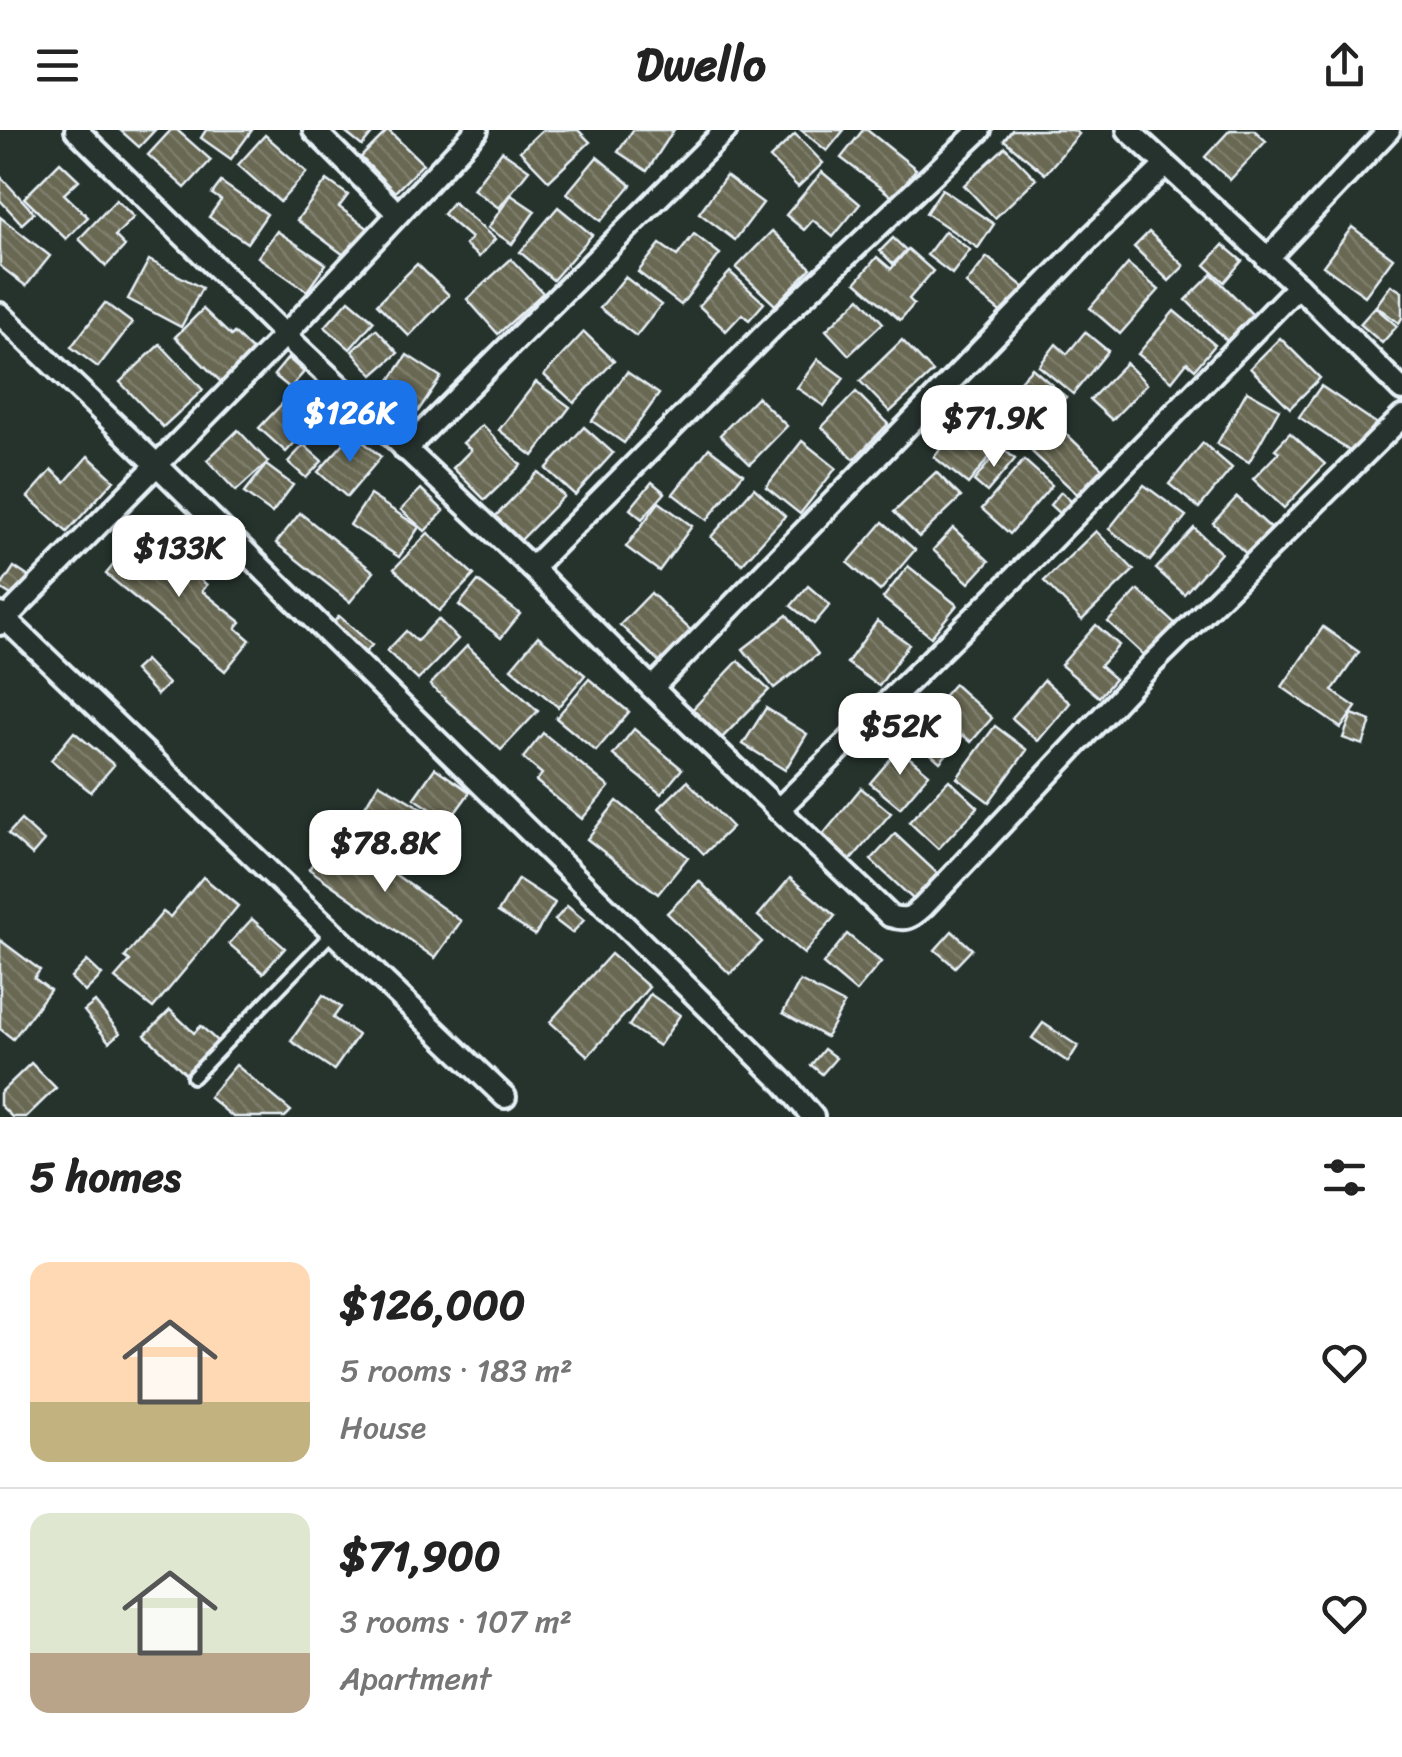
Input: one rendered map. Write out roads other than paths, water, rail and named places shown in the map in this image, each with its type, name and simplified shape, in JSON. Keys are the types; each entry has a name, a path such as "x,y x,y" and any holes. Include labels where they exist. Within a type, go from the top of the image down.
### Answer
{"street":[{"path":"76,130 778,810 890,916 903,920 912,917 1151,665 1402,417"},
{"path":"314,130 398,214"},
{"path":"478,130 285,335 2,619 505,1097"},
{"path":"405,450 726,130"},
{"path":"532,568 784,315 980,130"},
{"path":"1266,259 1390,130"},
{"path":"1135,132 1165,166 1298,286 1402,390"},
{"path":"652,688 1092,236 1165,166"},
{"path":"778,810 1014,578 1298,286"},
{"path":"0,314 784,1082 813,1117"}],"lane":[{"path":"193,1077 332,932"}]}
